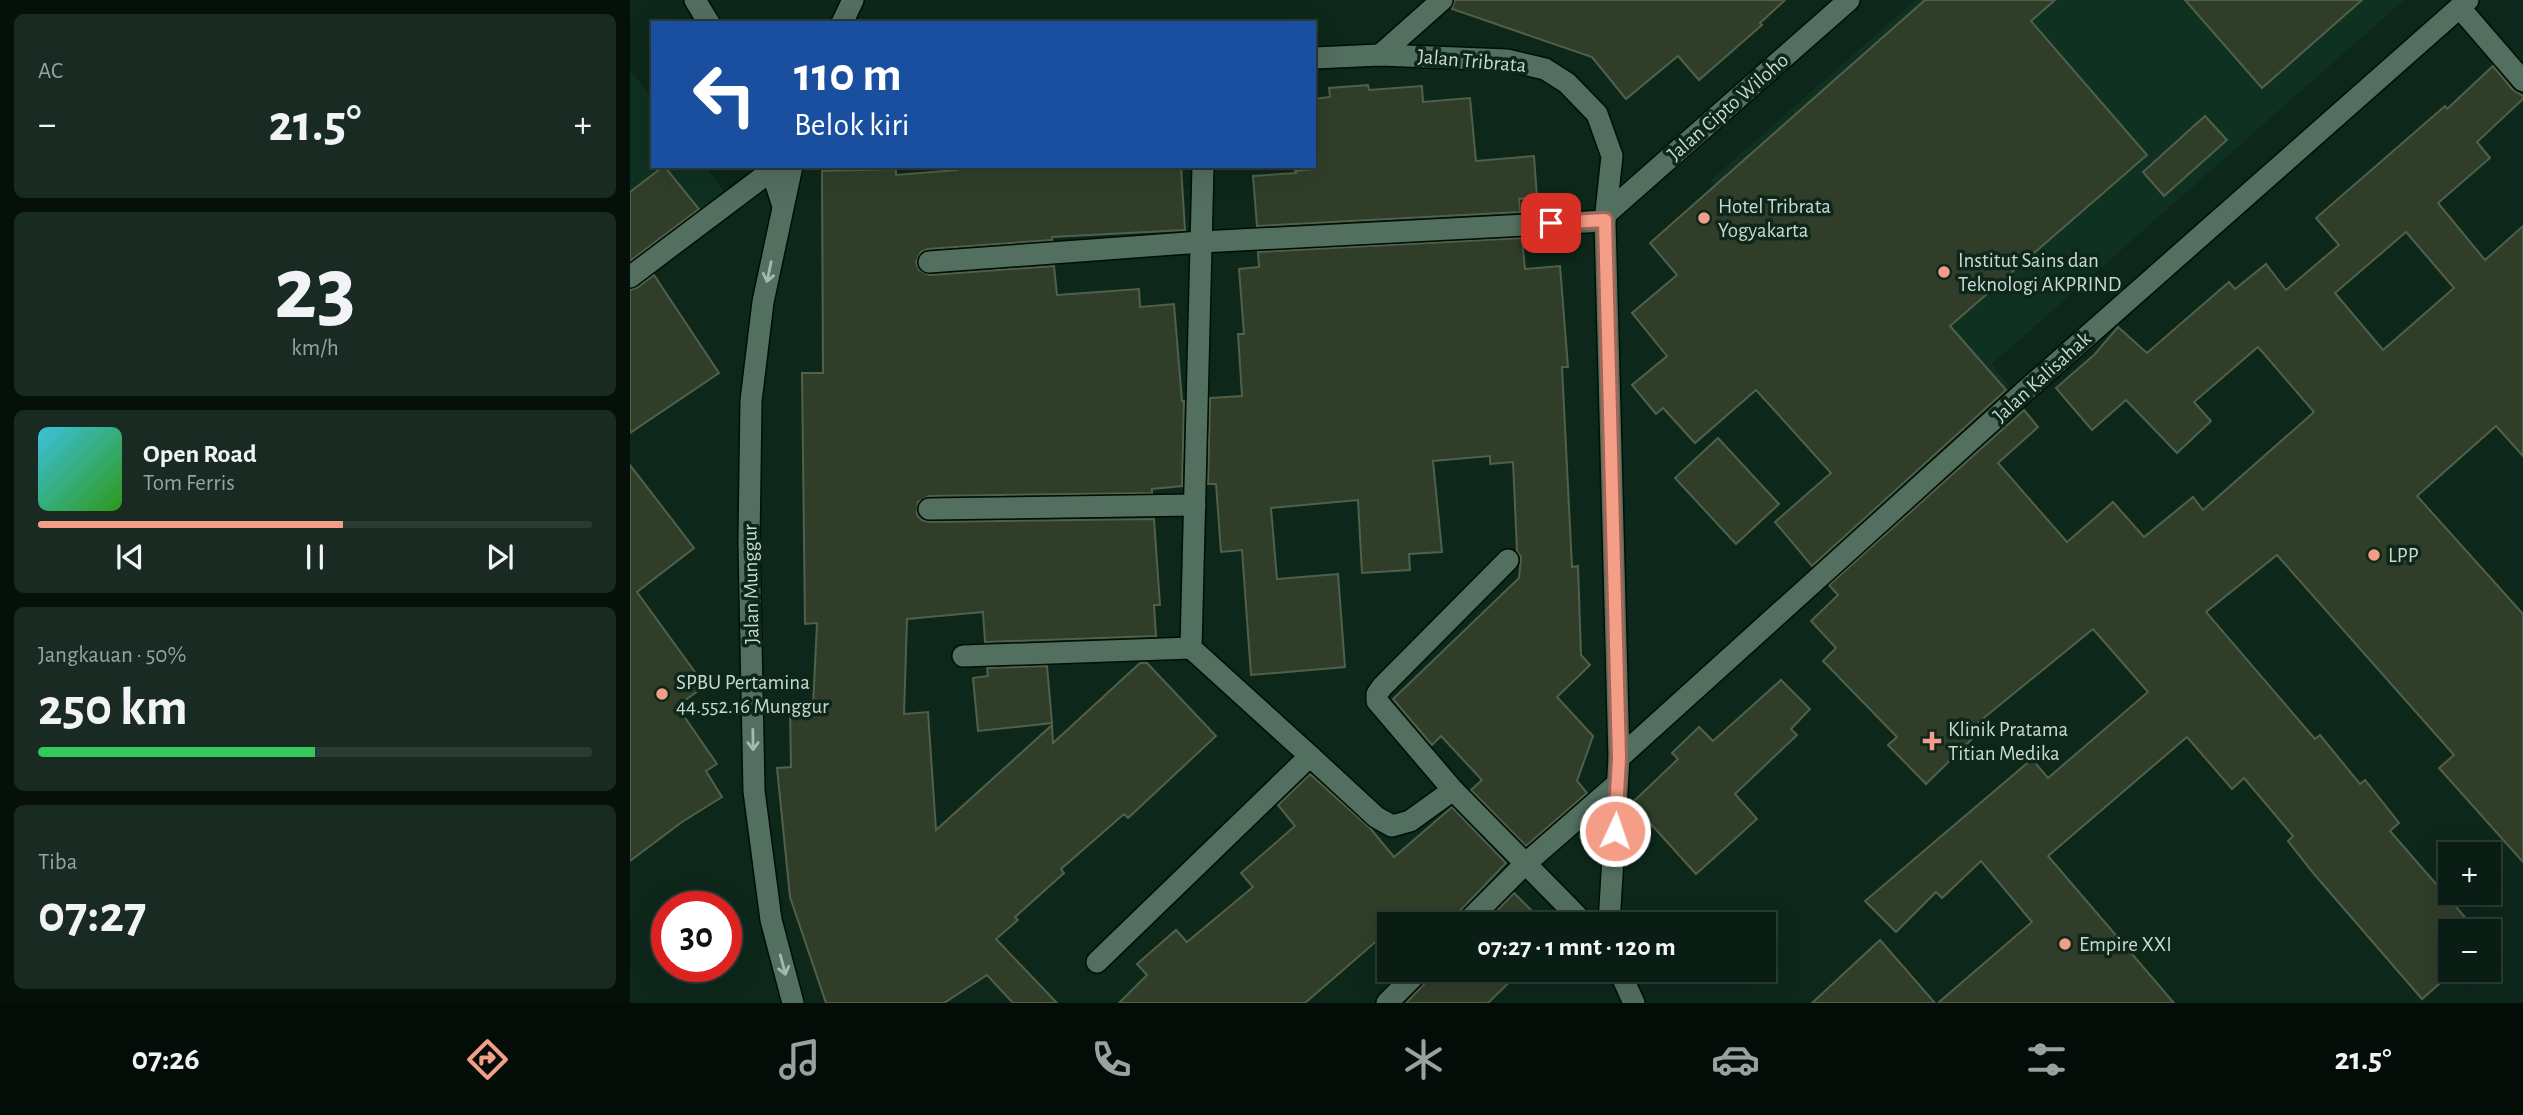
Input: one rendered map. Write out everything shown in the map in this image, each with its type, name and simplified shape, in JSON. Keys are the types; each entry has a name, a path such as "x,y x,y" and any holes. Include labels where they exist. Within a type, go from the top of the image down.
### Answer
{"street":[{"path":"695,0 708,21"},
{"path":"843,21 853,0"},
{"path":"1380,55 1442,0"},
{"name":"Jalan Cipto Wiloho","path":"1606,217 1849,0"},
{"path":"2464,4 2523,81"},
{"name":"Jalan Kalisahak","path":"1619,758 2024,392 2464,4"},
{"name":"Jalan Tribrata","path":"1316,58 1380,55 1507,60 1545,69 1567,83 1597,114 1612,156 1606,217 1619,758 1610,912"},
{"path":"630,277 777,168"},
{"name":"Jalan Munggur","path":"778,168 783,205 763,302 751,401 754,791 771,920 793,1003"},
{"path":"1191,648 1203,168"},
{"path":"929,262 1606,217"},
{"path":"929,509 1195,505"},
{"path":"1508,559 1381,687 1377,701 1453,790 1573,912"},
{"path":"963,656 1191,648 1376,817 1392,826 1410,821 1453,790"},
{"path":"1097,962 1310,756"},
{"path":"1477,912 1525,864 1617,784"},
{"path":"1387,1003 1408,982"},
{"path":"1624,982 1634,1003"}],"shaded area":[{"name":"Institut Sains dan Teknologi AKPRIND","path":"1915,0 2404,0 1992,364 2010,387 1945,445 1711,180"},
{"path":"630,70 651,96 651,168 706,168 726,194 630,267"}],"building":[{"path":"1455,0 1785,0 1760,23 1762,25 1699,80 1678,56 1626,99 1592,57 1452,9"},
{"name":"Institut Sains dan Teknologi AKPRIND","path":"1925,0 2055,0 2031,21 2147,155 1950,326 2006,390 1812,566 1775,522 1831,473 1756,390 1695,443 1663,408 1656,414 1632,385 1667,356 1632,313 1677,275 1650,243"},
{"path":"2185,0 2362,0 2262,88"},
{"path":"2493,66 2513,90 2523,96 2523,99 2477,142 2490,158 2438,203 2485,260 2523,226 2523,456 2496,426 2417,496 2523,614 2523,862 2439,768 2454,755 2277,555 2206,612 2315,739 2320,735 2360,784 2365,780 2399,823 2390,831 2438,886 2438,905 2454,905 2467,919 2438,919 2438,982 2441,982 2422,999 2314,874 2288,841 2293,836 2244,778 2232,789 2187,737 2048,856 2174,1003 1938,1003 2032,922 1981,861 1942,898 1936,892 1896,932 1865,901 2032,759 2048,778 2148,692 2093,629 1969,730 1975,736 1926,784 1888,745 1897,737 1823,661 1836,648 1811,621 1838,595 1829,585 2024,410 2038,427 1998,463 2067,542 2113,502 2144,537 2193,497 2203,510 2314,412 2258,347 2194,402 2211,421 2177,453 2126,400 2092,430 2056,388 2095,354 2118,327 2147,353 2229,282 2235,289 2266,264 2286,290 2339,245 2316,218 2445,106 2447,109","holes":["2406,232 2454,288 2383,350 2335,293"]},
{"path":"1368,85 1369,90 1422,86 1423,102 1470,98 1476,161 1534,156 1537,197 1519,199 1520,212 1257,226 1253,176 1296,173 1295,171 1316,168 1316,99 1330,97 1329,88"},
{"path":"2205,116 2227,140 2164,196 2143,172"},
{"path":"661,168 666,168 699,209 630,261 630,192"},
{"path":"1181,168 1185,230 1052,237 1052,240 928,249 921,252 916,262 919,270 930,275 1054,266 1057,295 1139,289 1140,307 1174,304 1184,401 1182,486 1152,489 1152,493 929,496 918,502 917,515 929,522 1154,519 1160,605 1154,605 1156,636 985,642 983,612 907,619 904,714 928,712 936,830 1052,725 1053,743 1140,663 1147,663 1216,736 1128,818 1124,814 1061,869 1064,873 1015,917 1018,920 996,939 1057,1003 1013,1003 987,975 944,1003 826,1003 790,897 777,768 791,767 790,706 813,706 817,623 805,624 802,373 823,373 822,171 896,169 896,175 957,170"},
{"path":"1522,238 1525,269 1560,266 1568,367 1562,367 1572,567 1578,566 1581,655 1590,665 1557,697 1593,736 1577,781 1587,793 1526,846 1471,790 1482,780 1441,736 1432,745 1393,699 1519,578 1521,557 1517,551 1513,462 1490,464 1490,456 1433,461 1442,552 1409,554 1410,570 1362,573 1358,500 1271,508 1277,579 1338,574 1345,667 1251,675 1242,550 1221,552 1216,484 1208,484 1210,398 1242,396 1238,334 1244,334 1239,269 1259,267 1258,252"},
{"path":"654,275 719,373 630,433 630,290"},
{"path":"1718,438 1779,504 1736,544 1675,478"},
{"path":"630,465 694,548 637,592 705,686 677,706 717,764 706,771 722,797 682,822 630,861"},
{"path":"1047,666 1052,723 978,731 973,678 988,676 987,668"},
{"path":"1781,680 1810,709 1791,729 1797,735 1735,794 1757,819 1696,874 1632,803 1678,759 1672,753 1699,727 1713,741"},
{"path":"1310,774 1370,828 1394,857 1452,807 1506,863 1459,912 1377,912 1377,941 1305,1003 1119,1003 1147,975 1137,964 1176,930 1187,942 1253,887 1241,873 1295,826 1278,805"},
{"path":"1514,893 1533,912 1496,912"},
{"path":"1880,940 1935,1003 1812,1003"},
{"path":"1426,982 1510,982 1488,1003 1406,1003"}],"place":[{"name":"Hotel Tribrata Yogyakarta","path":"1704,218"},
{"name":"Institut Sains dan Teknologi AKPRIND","path":"1944,272"},
{"name":"LPP","path":"2374,555"},
{"name":"SPBU Pertamina 44.552.16 Munggur","path":"662,694"},
{"name":"Klinik Pratama Titian Medika","path":"1932,741"},
{"name":"Empire XXI","path":"2065,944"}],"route":[{"path":"1551,223 1605,220 1619,758 1615,831"}]}
